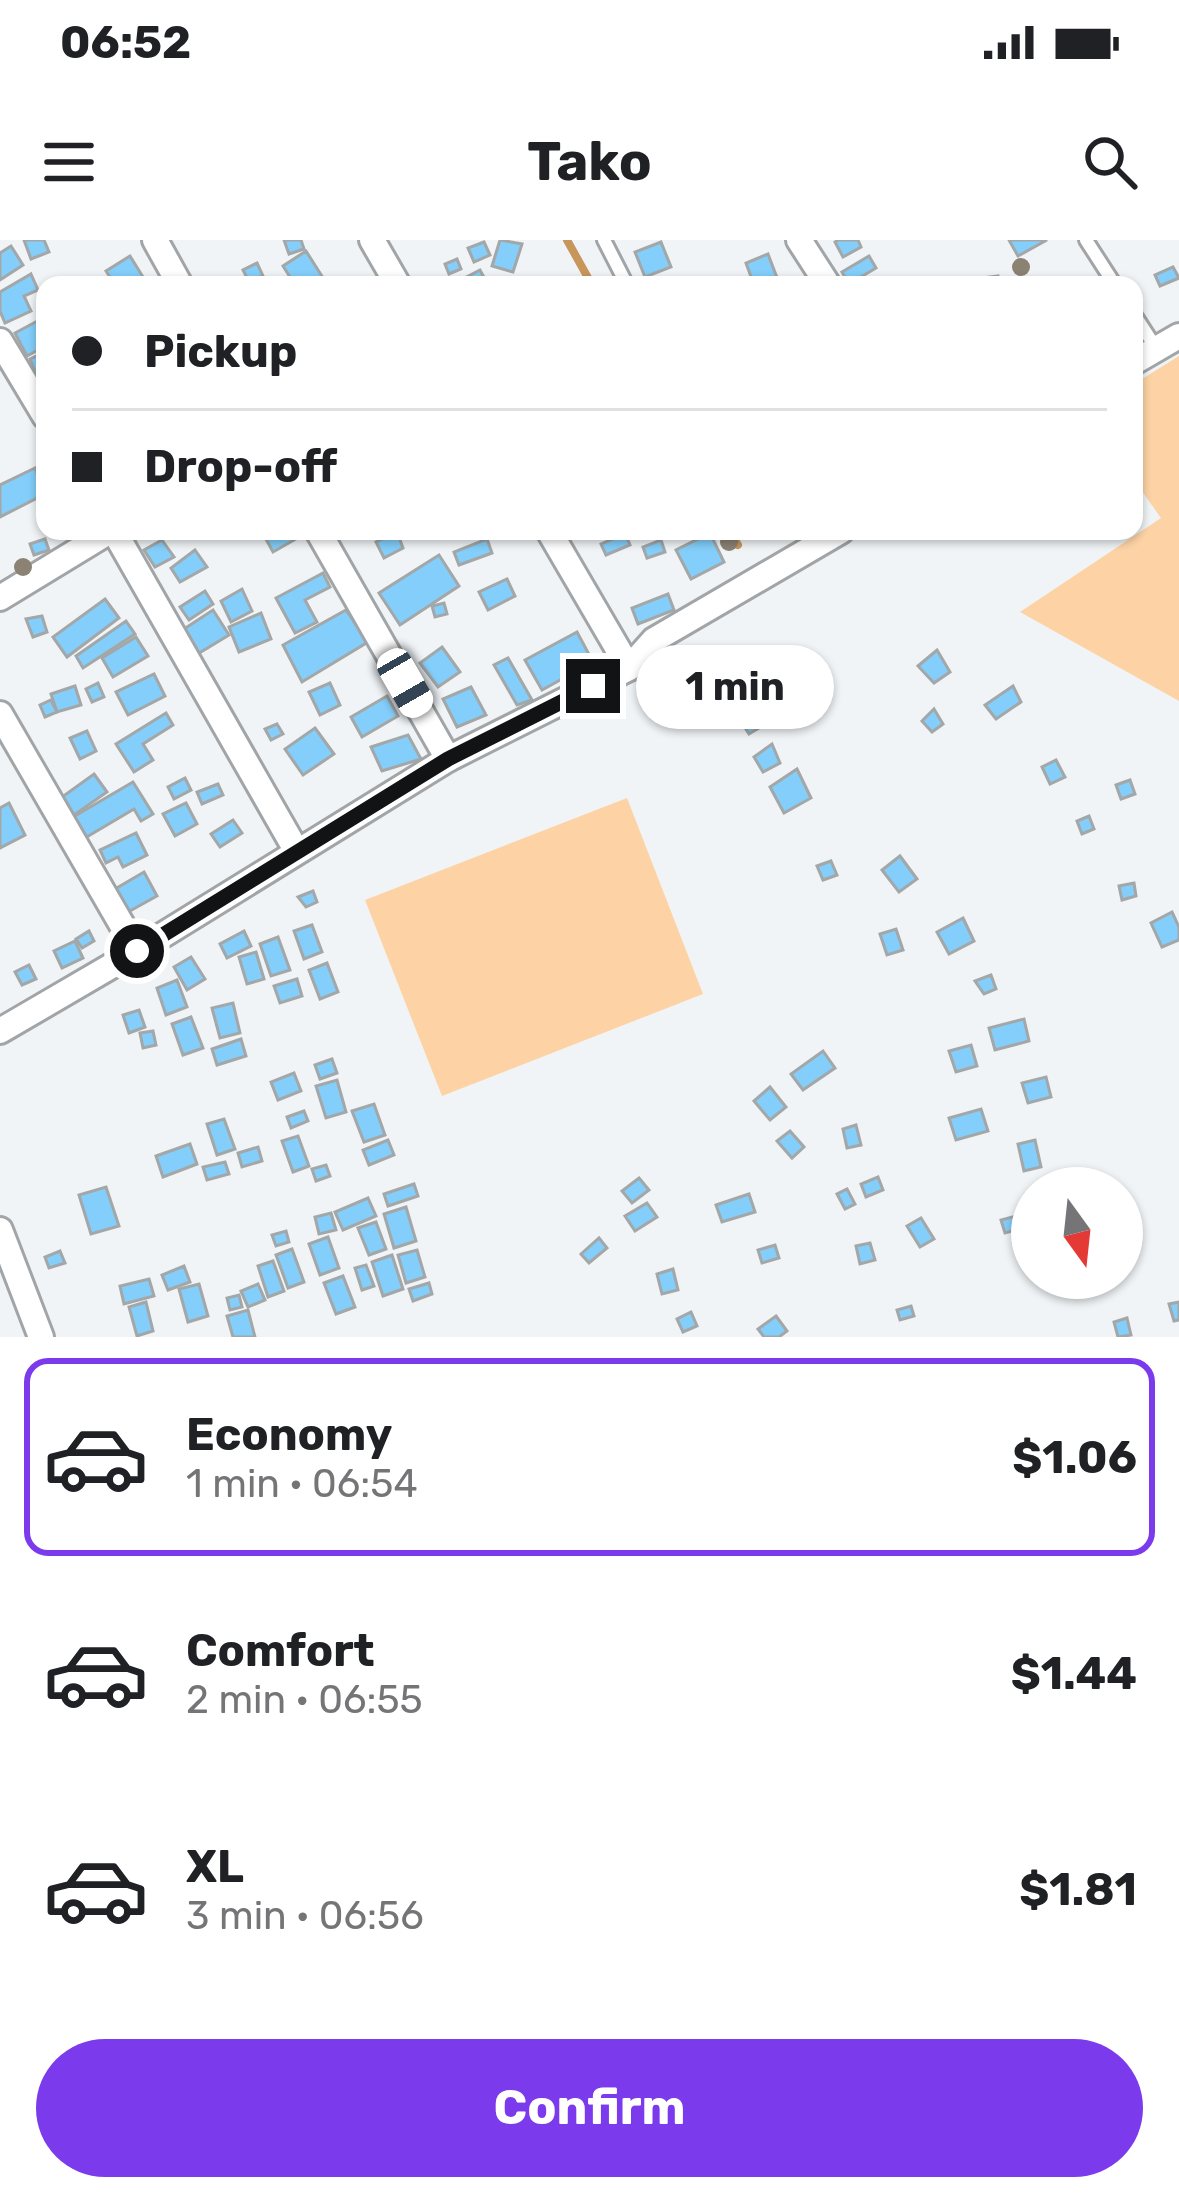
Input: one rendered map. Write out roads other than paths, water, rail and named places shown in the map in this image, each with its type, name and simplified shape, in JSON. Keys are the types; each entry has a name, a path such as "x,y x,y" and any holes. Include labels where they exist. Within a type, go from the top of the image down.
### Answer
{"street":[{"path":"155,240 175,276"},
{"path":"372,240 393,276"},
{"path":"799,240 822,276"},
{"path":"0,341 36,401"},
{"path":"0,598 97,540"},
{"path":"117,540 296,850"},
{"path":"323,540 448,759"},
{"path":"554,540 629,668"},
{"path":"0,1030 448,759 629,668 654,640 809,540"},
{"path":"0,714 137,951"},
{"path":"0,1230 40,1337"}],"lane":[{"path":"604,240 622,276"},
{"path":"1085,240 1109,276"},
{"path":"1143,321 1168,342"}],"waterway":[{"path":"567,240 587,276"},
{"path":"735,540 738,545"}]}
